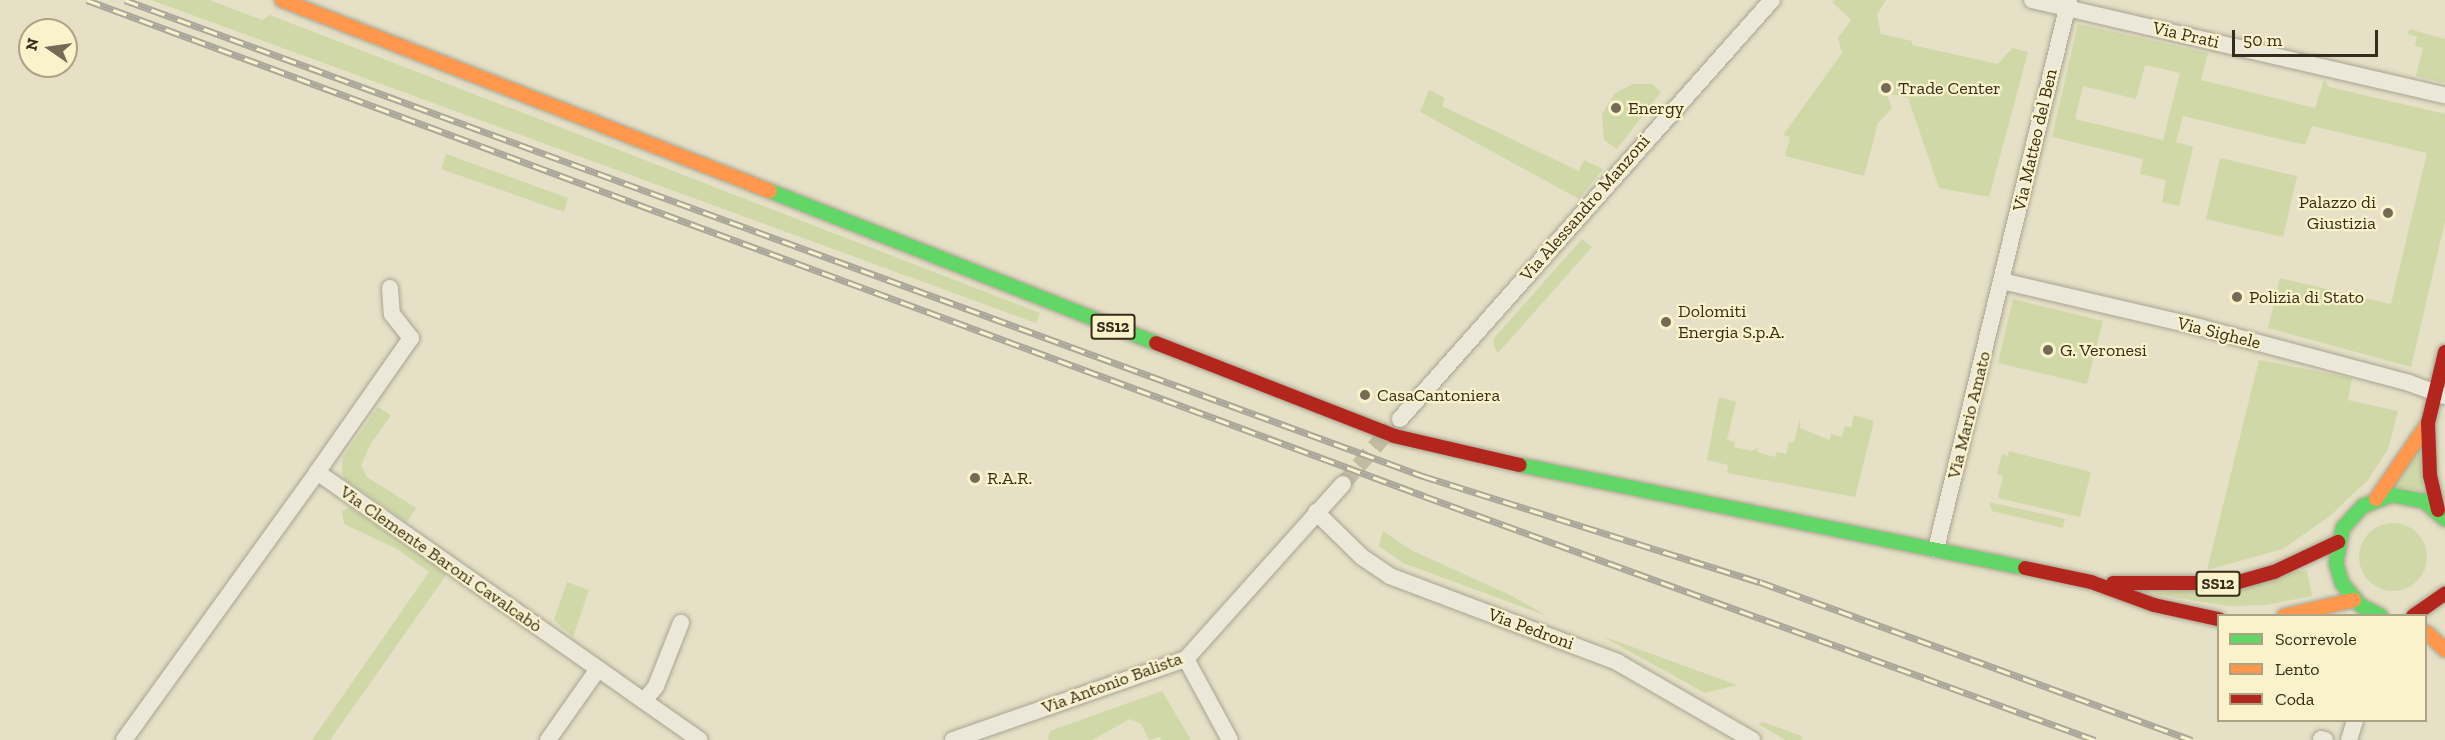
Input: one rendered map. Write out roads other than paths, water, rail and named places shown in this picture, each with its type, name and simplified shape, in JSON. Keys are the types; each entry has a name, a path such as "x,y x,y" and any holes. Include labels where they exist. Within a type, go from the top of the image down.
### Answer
{"main road":[{"name":"SS12","path":"282,0 319,7 1394,436 1443,450 2091,582 2154,605 2217,619"},
{"path":"2378,614 2354,600 2342,583 2336,563 2338,542 2351,516 2376,499 2427,423 2439,395 2445,352"},
{"path":"2427,423 2430,475 2441,514"},
{"path":"2376,499 2408,496 2441,514"},
{"name":"SS12","path":"2091,582 2181,586 2235,583 2274,572 2338,542"},
{"path":"2416,614 2425,611 2445,594"},
{"path":"2289,614 2354,600"},
{"path":"2427,633 2445,650"}],"street":[{"name":"Via Alessandro Manzoni","path":"1400,419 1772,0"},
{"name":"Via Prati","path":"2032,0 2068,4 2445,95"},
{"name":"Via Matteo del Ben","path":"2002,281 2068,4"},
{"name":"Via Sighele","path":"2002,281 2210,330 2409,383 2439,395"},
{"name":"Via Mario Amato","path":"1936,549 2002,281"},
{"path":"124,740 411,338 393,314 390,288"},
{"name":"Via Clemente Baroni Cavalcabò","path":"317,472 700,740"},
{"name":"Via Antonio Balista","path":"953,740 1186,658 1343,484"},
{"name":"Via Pedroni","path":"1316,512 1362,557 1390,576 1617,662 1752,740"},
{"path":"644,701 656,686 681,623"},
{"path":"1186,658 1230,740"},
{"path":"548,740 598,669"},
{"path":"2338,740 2343,722"},
{"path":"2349,740 2354,722"}],"tunnel":[{"path":"1343,484 1391,428"}],"railway":[{"path":"87,0 1424,496 2095,740"},
{"path":"125,0 1423,476 1760,582 2192,740"}],"place":[{"name":"Trade Center","path":"1886,88"},
{"name":"Energy","path":"1616,108"},
{"name":"Palazzo di Giustizia","path":"2388,213"},
{"name":"Polizia di Stato","path":"2237,297"},
{"name":"Dolomiti Energia S.p.A.","path":"1666,322"},
{"name":"G. Veronesi","path":"2048,350"},
{"name":"CasaCantoniera","path":"1365,395"},
{"name":"R.A.R.","path":"975,478"}]}
